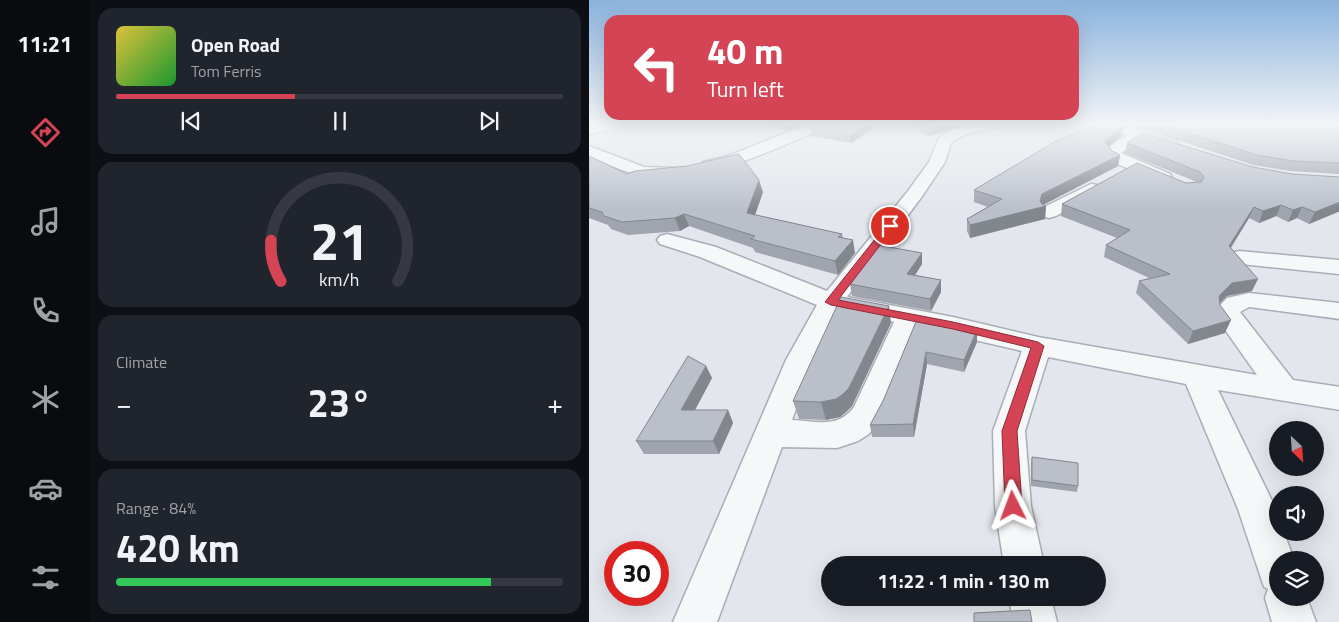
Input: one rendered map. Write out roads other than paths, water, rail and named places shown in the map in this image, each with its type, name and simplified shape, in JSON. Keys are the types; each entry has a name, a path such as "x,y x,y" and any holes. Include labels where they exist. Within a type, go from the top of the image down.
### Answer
{"street":[{"path":"592,152 642,172 671,172 733,159 751,152"},
{"path":"695,622 799,360 831,302 914,195 937,162 940,152"},
{"path":"1114,152 1117,158 1182,185"},
{"path":"1049,212 1135,166"},
{"path":"667,240 707,252 831,302 909,317 1038,346 1197,376 1339,399"},
{"path":"1239,258 1339,267"},
{"path":"1285,391 1229,316 1227,310 1236,303 1249,300 1339,311"},
{"path":"770,433 837,435 845,433 859,424 867,413 909,317"},
{"path":"1022,556 1013,506 1009,431 1038,346"},
{"path":"1197,376 1257,509 1271,551"},
{"path":"1032,606 1035,622"},
{"path":"1289,606 1294,622"}]}
